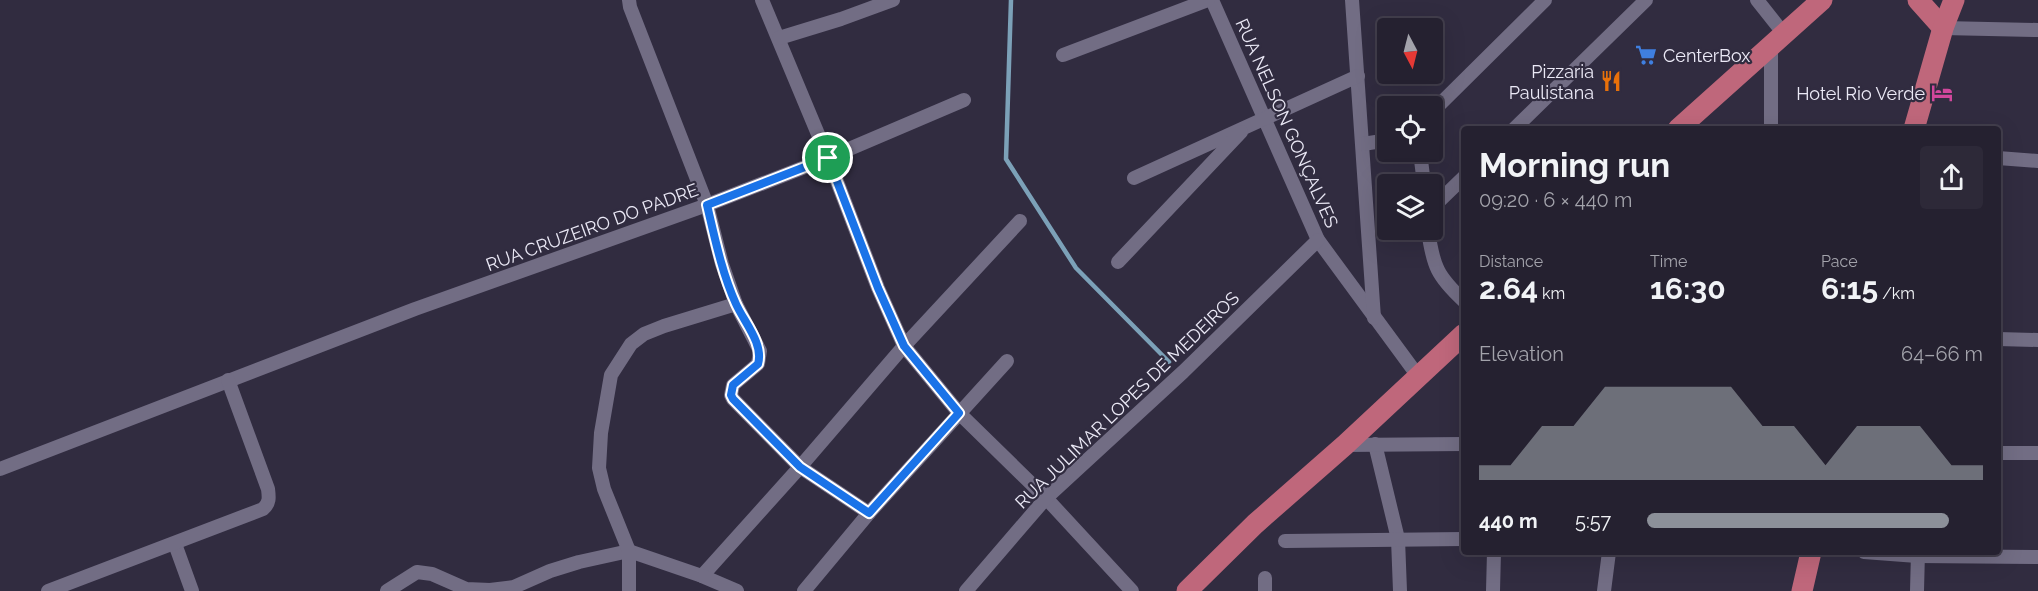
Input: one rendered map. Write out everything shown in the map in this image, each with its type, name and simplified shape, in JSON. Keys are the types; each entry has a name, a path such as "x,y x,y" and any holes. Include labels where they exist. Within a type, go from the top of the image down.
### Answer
{"highway":[{"path":"1681,126 1822,0"},
{"path":"1918,0 1943,28"},
{"path":"1915,126 1943,28 1954,0"},
{"path":"1187,591 1255,524 1345,445 1461,337"},
{"path":"1802,591 1810,555"}],"street":[{"path":"629,0 707,205 722,264 736,304 760,351 758,364 733,385 731,395 800,467 869,513"},
{"path":"762,0 828,158 878,288 904,346 959,413 1046,498 1132,591"},
{"path":"779,39 893,0"},
{"path":"1063,55 1210,0"},
{"name":"RUA NELSON GONÇALVES","path":"1210,0 1318,240 1418,376"},
{"path":"1352,0 1374,318"},
{"path":"1443,101 1545,0"},
{"path":"1517,126 1646,0"},
{"path":"1757,0 1778,39 1771,126"},
{"path":"1943,28 2038,30"},
{"path":"1134,178 1358,76"},
{"name":"RUA CRUZEIRO DO PADRE","path":"0,469 415,309 707,205 828,158 964,100"},
{"path":"1118,262 1247,127"},
{"path":"1363,144 1377,142"},
{"path":"2001,158 2038,161"},
{"path":"1443,197 1461,180"},
{"path":"702,576 904,346 1020,221"},
{"name":"RUA JULIMAR LOPES DE MEDEIROS","path":"966,591 1046,498 1184,372 1318,240"},
{"path":"1430,240 1434,264 1449,287 1461,298"},
{"path":"629,591 629,551 604,489 599,468 601,433 611,375 631,344 644,334 736,304"},
{"path":"2001,339 2038,340"},
{"path":"804,591 869,513 1007,361"},
{"path":"48,591 263,509 269,500 268,489 228,380"},
{"path":"1376,444 1398,539 1400,591"},
{"path":"1345,445 1461,444"},
{"path":"2001,453 2038,453"},
{"path":"1285,541 1461,540"},
{"path":"175,544 192,591"},
{"path":"387,591 417,572 432,574 466,589 490,590 514,587 550,571 629,551 702,576 737,591"},
{"path":"1493,591 1494,555"},
{"path":"1604,591 1609,555"},
{"path":"1917,591 1918,555"},
{"path":"1958,555 2038,557"}],"waterway":[{"path":"1011,0 1006,159 1076,268 1169,362"}],"place":[{"name":"CenterBox","path":"1646,55"},
{"name":"Pizzaria Paulistana","path":"1611,81"},
{"name":"Hotel Rio Verde","path":"1942,93"}],"route":[{"path":"828,158 878,288 904,346 959,413 869,513 800,467 733,399 731,390 733,385 758,364 760,351 736,304 722,264 707,205 828,158"}]}
